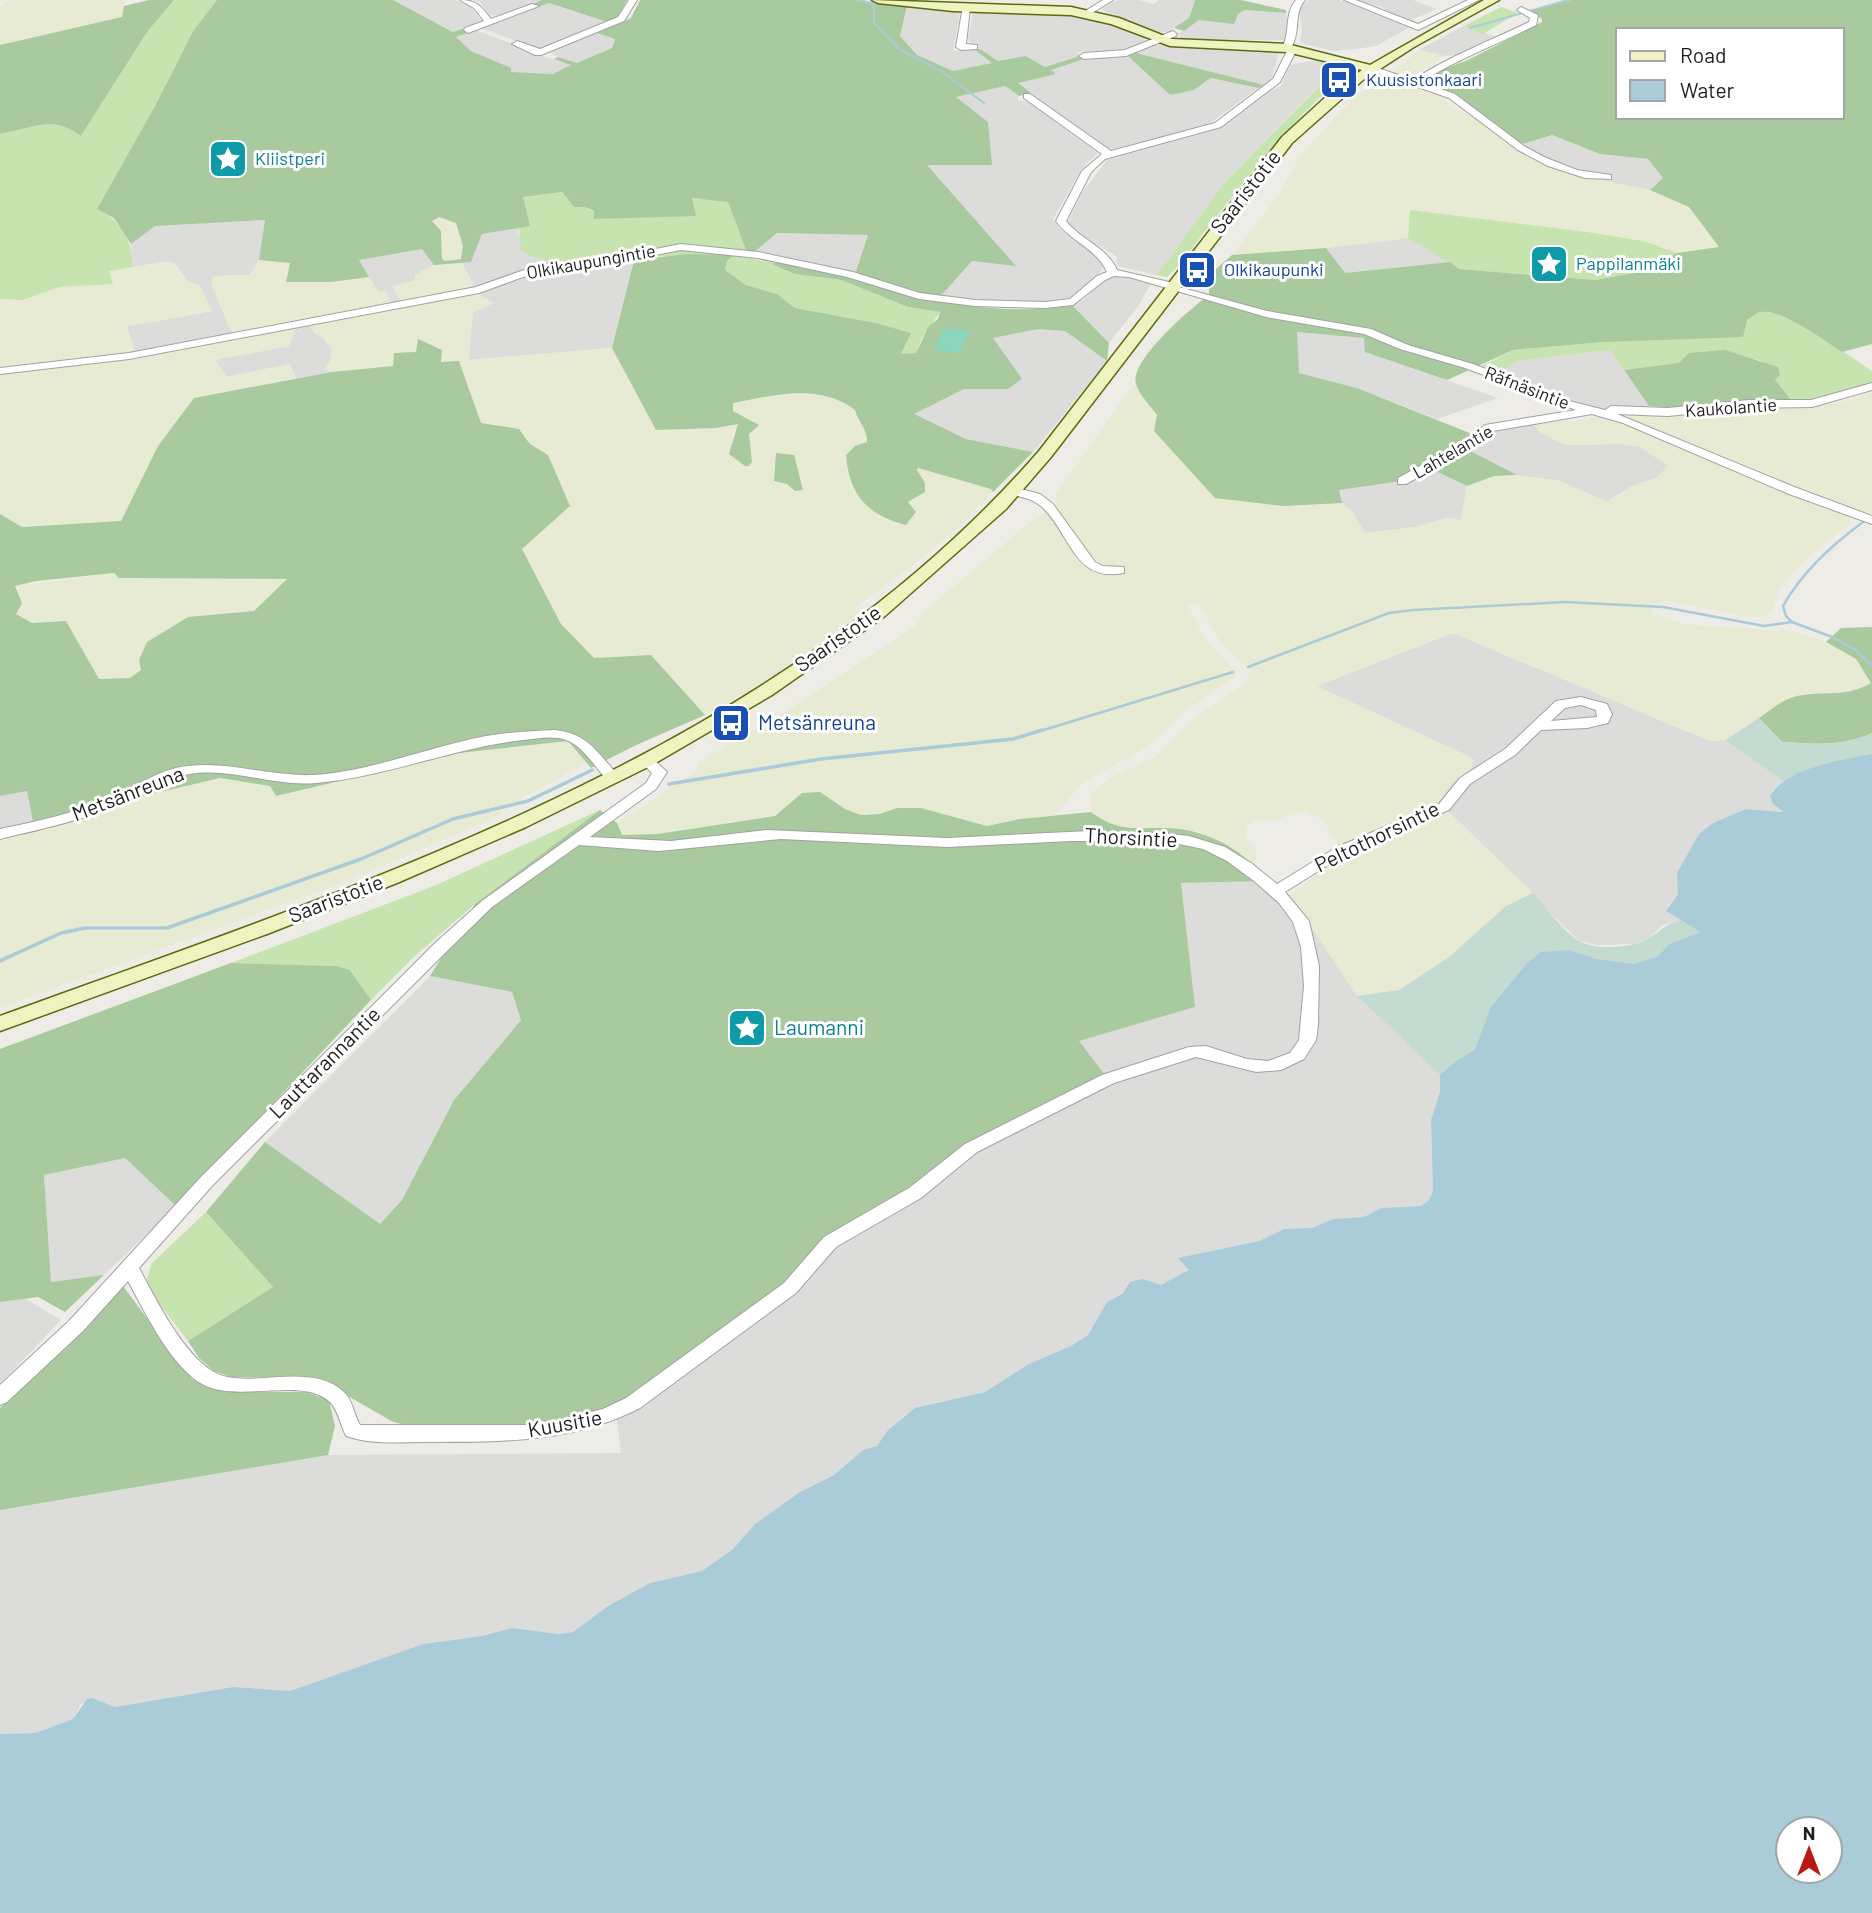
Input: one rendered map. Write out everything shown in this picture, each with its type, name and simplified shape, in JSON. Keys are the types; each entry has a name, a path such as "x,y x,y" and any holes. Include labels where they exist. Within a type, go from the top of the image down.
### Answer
{"main road":[{"path":"878,0 967,8 983,4 1086,13 1124,24 1160,39 1195,45 1289,49 1369,68"},
{"name":"Saaristotie","path":"0,1024 407,872 474,844 612,777 718,720 868,620 947,555 1013,491 1287,140 1324,102 1369,68 1410,42 1493,0"}],"street":[{"path":"464,0 477,6 489,22"},
{"path":"540,52 621,19 633,0"},
{"path":"1086,13 1109,0"},
{"path":"1173,287 1129,274 1113,273 1105,254 1069,231 1060,221 1087,171 1108,154 1218,125 1277,80 1296,32 1292,11 1294,5 1301,0"},
{"path":"1348,0 1418,27 1475,0"},
{"path":"468,30 535,6"},
{"path":"967,8 961,47 974,47"},
{"path":"1414,83 1446,62 1483,49 1533,23 1535,17 1521,10"},
{"path":"1084,56 1126,53 1173,34"},
{"path":"517,44 550,57"},
{"path":"1369,68 1452,96 1462,106 1538,157 1578,172 1608,177"},
{"path":"1027,96 1108,154"},
{"name":"Olkikaupungintie","path":"0,371 142,354 479,290 529,270 551,265 625,258 681,247 758,255 849,274 919,296 975,303 1045,306 1073,302 1101,278 1113,273"},
{"name":"Räfnäsintie","path":"1173,287 1266,314 1367,331 1404,347 1469,366 1588,411 1627,420 1793,491 1872,520"},
{"name":"Kaukolantie","path":"1588,411 1668,412 1749,404 1812,403 1872,386"},
{"name":"Lahtelantie","path":"1402,481 1464,447 1489,428 1588,411"},
{"path":"1013,491 1036,497 1049,508 1090,565 1100,570 1119,570"},
{"name":"Peltothorsintie","path":"1276,891 1342,850 1444,807 1465,781 1510,752 1538,726"},
{"name":"Metsänreuna","path":"0,834 61,820 116,801 174,773 192,769 228,770 284,779 315,779 348,774 451,747 523,736 570,736 584,746 612,777"},
{"name":"Lauttarannantie","path":"0,1397 46,1357 206,1182 440,948 487,904 656,780 660,772 645,759"},
{"name":"Thorsintie","path":"577,840 644,847 674,846 751,834 927,842 1086,835 1169,837 1209,846 1221,852 1276,891 1302,922 1309,942 1312,971 1310,1032 1305,1049 1296,1057 1281,1064 1245,1066 1209,1051 1195,1051 1108,1079 994,1137"},
{"name":"Kuusitie","path":"129,1267 157,1316 197,1371 211,1380 228,1383 299,1384 322,1388 337,1395 353,1431 370,1436 467,1435 525,1432 594,1422 616,1414 633,1403 745,1323 789,1288 830,1242 915,1193 971,1148 994,1137"}],"shaded area":[{"path":"393,0 454,0 469,5 482,22 454,32"},
{"path":"473,0 542,0 499,15 490,15 480,2"},
{"path":"1118,0 1139,0 1154,4 1159,0 1195,0 1189,18 1169,32 1160,32 1102,8"},
{"path":"1309,0 1340,0 1409,28 1376,46 1334,51 1304,44 1300,42 1302,29 1299,10"},
{"path":"1356,0 1413,0 1437,9 1409,21 1387,12 1384,8"},
{"path":"548,3 607,22 538,49 480,28"},
{"path":"907,6 960,12 953,51 974,49 993,63 953,71 917,55 900,36"},
{"path":"1245,10 1286,13 1289,29 1285,40 1200,40 1181,38 1178,34 1199,20 1234,23 1238,14"},
{"path":"973,12 1061,12 1112,23 1145,38 1146,42 1122,51 1076,52 1080,56 1045,67 1026,56 998,62 968,40"},
{"path":"1464,26 1497,37 1458,55 1444,56 1419,50"},
{"path":"475,30 522,47 519,49 572,65 553,74 511,72 510,68 471,51 455,37"},
{"path":"597,33 615,39 612,48 577,64 551,54 551,50"},
{"path":"1167,44 1200,48 1275,50 1279,53 1271,80 1264,85 1136,53"},
{"path":"1128,56 1170,95 1194,90 1211,78 1258,88 1206,126 1113,149 1103,146 1017,83 1054,74 1050,70 1084,59"},
{"path":"1315,60 1333,71 1224,183 1157,275 1117,266 1117,257 1072,228 1068,222 1082,193 1107,160 1221,128 1264,94 1281,86 1290,65"},
{"path":"1005,86 1019,96 1017,100 1028,102 1098,153 1082,168 1053,219 1059,228 1101,255 1105,263 1100,273 1075,299 1058,303 939,298 972,261 1015,265 926,164 992,165 956,97"},
{"path":"1552,135 1600,154 1648,159 1663,178 1650,190 1600,181 1532,158 1514,146"},
{"path":"265,220 259,260 250,275 213,276 238,333 135,353 127,326 212,311 174,263 162,262 133,267 131,244 155,226"},
{"path":"519,227 517,235 635,254 612,348 468,360 473,312 493,303 470,289 473,283 461,262 471,262 482,234"},
{"path":"777,233 868,235 855,274 755,251"},
{"path":"1408,238 1450,262 1345,273 1326,248"},
{"path":"422,248 434,265 420,272 415,280 394,286 402,303 393,305 378,291 358,260"},
{"path":"1114,276 1151,283 1139,305 1109,343 1072,305 1083,300 1105,279"},
{"path":"310,326 315,334 323,337 332,350 330,361 324,369 332,372 296,379 290,364 226,377 215,360 289,346 296,328"},
{"path":"1038,329 1065,331 1107,361 1033,452 966,439 913,414 964,389 1008,389 1022,379 992,338"},
{"path":"1297,332 1365,338 1366,352 1498,398 1437,419 1357,388 1298,373"},
{"path":"1609,350 1653,411 1588,411 1495,376 1518,361"},
{"path":"1533,419 1565,445 1620,444 1641,447 1669,465 1656,478 1630,487 1607,502 1560,481 1517,475 1464,447 1489,428"},
{"path":"1427,467 1467,486 1461,520 1446,518 1416,527 1365,533 1352,511 1342,503 1338,490 1402,481"},
{"path":"1453,633 1710,741 1725,740 1783,781 1771,792 1773,804 1785,812 1746,809 1713,823 1699,834 1678,873 1678,894 1668,906 1673,915 1681,920 1663,925 1648,939 1636,944 1598,945 1579,941 1438,802 1450,785 1470,769 1468,756 1316,686"},
{"path":"27,791 35,832 0,840 0,796"},
{"path":"1265,881 1276,891 1290,895 1357,996 1440,1075 1440,1092 1431,1120 1433,1191 1429,1200 1421,1206 1381,1208 1364,1217 1333,1219 1312,1228 1284,1229 1259,1241 1179,1258 1190,1270 1161,1285 1143,1279 1107,1302 1088,1335 1071,1346 985,1392 935,1403 905,1415 888,1430 877,1446 863,1450 834,1475 800,1492 755,1524 733,1549 702,1571 650,1583 608,1606 573,1632 559,1634 512,1628 482,1636 423,1644 290,1691 233,1687 115,1707 98,1700 81,1704 73,1719 35,1733 0,1734 0,1510 328,1455 621,1453 616,1414 809,1263 971,1148 1107,1079 1078,1041 1195,1007 1181,883"},
{"path":"430,976 512,992 521,1020 454,1100 402,1200 380,1225 265,1142"},
{"path":"125,1158 176,1206 104,1275 51,1282 44,1175"},
{"path":"24,1298 61,1320 0,1384 0,1302"}],"green space":[{"path":"13,0 125,0 122,17 0,45 0,6"},
{"path":"149,0 174,0 147,32 81,136 70,129 51,124 0,134 0,45 122,17 124,6"},
{"path":"174,0 217,0 193,31 98,208 124,232 128,239 133,267 109,271 113,284 59,287 23,300 0,299 0,134 51,124 70,129 81,136 147,32"},
{"path":"217,0 393,0 453,32 462,29 470,32 456,37 471,51 511,68 511,72 553,74 571,65 554,59 558,57 577,63 612,48 615,39 597,33 631,18 640,0 855,0 907,6 900,36 917,55 953,71 992,63 974,49 980,49 998,61 1026,56 1045,67 1080,56 1084,59 1051,70 1056,74 1018,83 1031,93 1019,96 1005,86 956,97 988,122 992,165 927,165 1016,266 972,261 939,298 855,274 868,235 777,233 755,251 746,250 728,202 692,198 696,216 594,219 594,211 585,207 574,207 562,192 523,197 530,226 482,234 471,262 434,265 422,249 359,260 369,277 331,282 286,282 290,263 259,260 265,220 155,226 131,244 114,218 97,209 155,106 193,31","holes":["439,217 456,223 463,246 461,259 445,261 442,259 441,231 432,221"]},
{"path":"542,0 627,0 618,16 607,22 549,3 540,6 533,4"},
{"path":"1195,0 1241,0 1286,10 1286,13 1245,10 1238,14 1234,24 1199,20 1184,31 1174,28 1189,18"},
{"path":"1571,0 1872,0 1872,344 1842,352 1791,320 1770,312 1762,312 1747,320 1743,337 1604,342 1513,350 1447,380 1365,352 1364,338 1297,332 1299,373 1357,388 1477,436 1465,448 1517,475 1494,476 1467,486 1427,467 1402,481 1339,490 1342,503 1283,506 1215,498 1154,431 1157,415 1142,396 1136,384 1136,374 1142,362 1164,335 1209,295 1209,275 1232,255 1326,248 1345,273 1450,262 1459,269 1595,280 1645,271 1677,253 1719,247 1689,207 1650,190 1663,178 1648,159 1600,154 1552,135 1522,144 1465,101 1445,91 1436,72 1468,60 1542,22 1542,19 1529,11"},
{"path":"1501,7 1518,13 1483,34 1464,26"},
{"path":"1419,50 1444,56 1409,80 1393,76 1394,71"},
{"path":"1136,53 1264,85 1258,88 1211,78 1194,90 1170,95 1128,56"},
{"path":"1315,60 1344,65 1342,74 1273,147 1167,277 1143,273 1157,275 1224,183 1333,72"},
{"path":"1382,76 1442,94 1449,106 1491,126 1532,158 1582,176 1650,190 1676,200 1689,207 1720,247 1677,253 1643,241 1587,232 1410,211 1408,238 1232,255 1278,196 1300,156 1342,110"},
{"path":"562,192 574,207 585,207 594,212 594,219 695,215 691,198 728,201 746,250 736,255 774,263 795,274 841,280 908,307 940,312 921,340 916,354 901,354 910,333 876,323 795,308 777,294 746,285 725,270 727,261 734,256 658,256 634,260 635,255 576,262 533,257 521,250 519,227 530,226 523,197"},
{"path":"1410,210 1643,241 1677,253 1645,271 1595,280 1459,269 1408,238"},
{"path":"439,217 456,223 463,246 461,259 442,259 441,232 432,220"},
{"path":"687,254 735,255 727,261 725,270 746,285 777,294 795,308 876,323 911,333 901,354 916,353 929,326 938,319 940,312 908,307 841,280 795,274 772,264 786,263 832,271 968,305 1028,309 1072,305 1109,343 1107,361 1065,331 1038,329 993,338 1022,379 1008,389 964,389 914,414 966,439 1033,452 993,492 991,489 918,468 925,483 925,492 908,502 916,512 906,525 892,521 871,509 856,492 846,455 855,446 867,442 867,438 855,410 827,396 796,393 733,403 733,411 759,425 749,434 752,462 749,466 729,454 738,424 716,428 656,430 612,348 634,260"},
{"path":"259,260 290,263 286,282 331,282 369,277 378,291 386,291 393,305 233,332 211,283 213,276 250,275"},
{"path":"170,261 189,282 200,285 212,311 127,326 135,353 0,368 0,299 23,300 59,287 112,284 109,271"},
{"path":"461,262 473,283 470,289 402,303 395,292 393,286 415,280 415,275 434,265"},
{"path":"471,295 494,303 473,312 469,360 612,348 656,430 738,424 732,437 752,462 749,443 752,429 733,411 733,403 773,395 819,393 847,403 855,410 867,434 867,442 855,446 847,468 853,492 884,519 899,523 915,511 908,503 922,477 918,468 991,489 993,492 957,529 910,568 854,608 865,613 772,677 705,715 652,655 594,658 561,624 522,549 569,506 548,455 530,444 519,429 481,423 459,361 441,362 418,340 417,352 394,366 344,372 324,369 330,361 332,350 323,337 315,334 310,326"},
{"path":"1760,311 1787,319 1833,345 1872,371 1872,384 1818,399 1792,401 1762,361 1742,356 1624,370 1609,350 1518,361 1498,374 1482,366 1513,350 1604,342 1747,320"},
{"path":"296,328 289,346 215,360 227,377 290,364 296,379 194,398 158,446 121,521 22,527 0,514 0,374 139,358"},
{"path":"944,328 970,331 960,353 934,350"},
{"path":"418,339 442,350 441,362 459,361 481,423 519,429 530,444 548,455 570,506 522,549 561,624 594,658 651,655 705,715 591,768 568,741 459,753 276,796 270,786 220,778 131,799 35,832 27,791 0,796 0,514 22,527 121,521 158,446 194,398 332,372 393,366 394,353 416,352","holes":["114,573 119,578 287,579 254,611 188,617 147,642 139,660 141,670 130,678 99,679 66,621 32,623 16,614 22,603 15,586 36,581"]},
{"path":"1725,350 1778,367 1780,375 1775,379 1792,401 1734,401 1680,408 1649,406 1624,370 1679,363 1689,353"},
{"path":"1136,385 1157,416 1283,506 1342,503 1352,511 1365,533 1416,527 1446,518 1461,520 1467,486 1494,476 1517,475 1560,481 1607,502 1630,487 1656,478 1668,466 1640,447 1620,444 1565,445 1539,432 1535,426 1537,423 1549,420 1571,422 1599,416 1691,450 1789,495 1851,517 1849,524 1813,553 1781,586 1771,612 1765,617 1742,616 1668,601 1651,604 1652,614 1683,624 1798,632 1826,642 1856,659 1871,683 1857,692 1789,699 1725,740 1710,741 1453,633 1317,686 1468,756 1474,761 1470,769 1450,785 1438,802 1338,845 1324,821 1306,811 1291,813 1278,820 1259,819 1247,825 1245,836 1256,850 1255,865 1218,839 1107,824 1091,812 1091,794 1111,777 1155,757 1194,718 1245,684 1250,670 1222,645 1198,603 1188,605 1206,641 1236,671 1235,677 1184,712 1149,746 1082,783 1055,815 987,826 921,808 897,808 880,814 861,815 845,809 820,792 802,793 775,816 658,834 622,835 617,823 697,771 697,763 783,713 916,626 924,612 1057,500 1056,494 1129,390"},
{"path":"1872,393 1872,516 1626,417 1630,414 1685,415 1752,407 1791,408 1833,404"},
{"path":"776,453 794,455 803,490 795,491 787,484 774,481"},
{"path":"114,573 119,578 288,579 254,611 188,617 139,660 142,670 131,678 99,680 66,621 32,623 16,614 15,586"},
{"path":"1872,627 1872,733 1839,743 1782,742 1759,718 1777,705 1798,696 1840,693 1871,683 1856,659 1826,642 1841,628"},
{"path":"1759,718 1782,742 1839,743 1872,733 1872,790 1783,781 1725,740"},
{"path":"568,741 587,763 523,797 490,820 350,880 0,1008 0,840 35,832 131,799 220,778 270,786 276,796 459,753"},
{"path":"820,792 845,809 861,815 880,814 897,808 921,808 987,826 1020,819 1091,812 1124,827 1193,831 1217,840 1239,853 1265,881 1181,883 1195,1007 1079,1041 1108,1079 971,1148 809,1263 616,1414 502,1428 427,1430 393,1422 329,1385 293,1378 232,1377 214,1371 199,1358 188,1341 273,1287 206,1212 265,1142 380,1224 402,1200 454,1100 521,1020 512,992 430,976 475,904 600,810 617,823 622,835 658,834 775,816 802,793"},
{"path":"600,810 475,904 415,956 371,1000 350,970 336,966 231,963 434,886"},
{"path":"1449,812 1533,893 1506,906 1449,957 1399,990 1357,996 1290,895 1330,863"},
{"path":"1533,893 1568,932 1585,944 1611,947 1637,943 1681,920 1733,944 1483,1105 1440,1075 1357,996 1399,990 1449,957 1506,906"},
{"path":"231,963 337,966 350,970 371,1000 176,1206 125,1158 44,1175 51,1282 104,1275 65,1312 38,1297 0,1302 0,1049"},
{"path":"206,1212 273,1287 188,1341 145,1285 152,1263"},
{"path":"123,1286 192,1379 224,1392 306,1392 329,1400 335,1426 328,1455 0,1510 0,1408"}],"water":[{"path":"1872,754 1872,1913 0,1913 0,1734 35,1733 73,1719 87,1699 92,1698 115,1707 233,1687 290,1691 423,1644 482,1636 512,1628 559,1634 573,1632 608,1606 650,1583 702,1571 733,1549 755,1524 800,1492 834,1475 863,1450 877,1446 888,1430 915,1408 985,1392 1029,1364 1071,1346 1088,1335 1107,1302 1123,1293 1130,1282 1143,1279 1161,1285 1189,1270 1178,1258 1259,1241 1284,1229 1312,1228 1333,1219 1364,1217 1381,1208 1421,1206 1429,1200 1433,1191 1431,1120 1440,1092 1440,1075 1475,1050 1491,1007 1528,962 1541,952 1569,950 1596,959 1634,964 1657,957 1670,944 1701,932 1666,911 1678,894 1677,873 1699,834 1713,823 1746,809 1784,812 1773,804 1770,796 1777,786 1801,772"}],"waterway":[{"path":"860,0 874,4 874,23 899,49 941,71 984,103"},
{"path":"1470,28 1568,0"},
{"path":"1792,622 1786,616 1783,606 1799,581 1818,560 1863,522"},
{"path":"1248,667 1389,613 1413,610 1565,602 1663,607 1764,626 1792,622"},
{"path":"1792,622 1832,637 1854,649 1872,665"},
{"path":"1037,732 1233,672"},
{"path":"669,784 821,759 1013,739 1042,730"},
{"path":"0,961 61,933 85,928 167,928 361,859 453,819 528,801 592,770"}],"place":[{"name":"Kuusistonkaari","path":"1339,80"},
{"name":"Kliistperi","path":"228,159"},
{"name":"Pappilanmäki","path":"1549,264"},
{"name":"Olkikaupunki","path":"1197,270"},
{"name":"Metsänreuna","path":"731,723"},
{"name":"Laumanni","path":"747,1028"}]}
